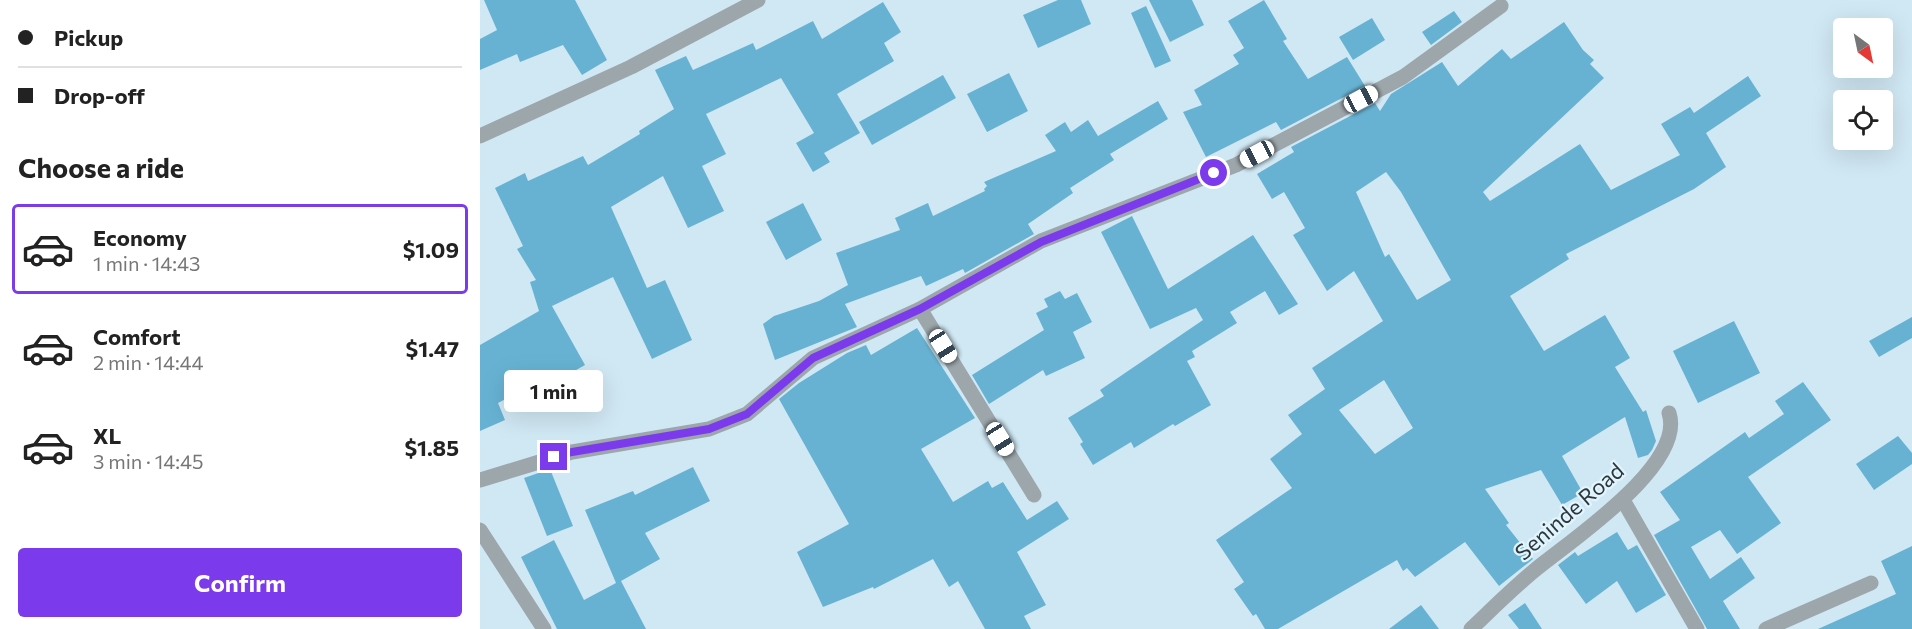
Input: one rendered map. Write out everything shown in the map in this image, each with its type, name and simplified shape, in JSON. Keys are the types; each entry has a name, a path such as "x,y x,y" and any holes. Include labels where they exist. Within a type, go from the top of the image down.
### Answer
{"street":[{"path":"480,136 632,67 753,1"},
{"path":"480,480 572,452 709,429 747,414 813,358 920,309 1041,242 1246,159 1403,77 1501,6"},
{"path":"920,309 1034,495"},
{"name":"Seninde Road","path":"1471,629 1536,569 1623,500 1650,470 1660,453 1671,430 1669,413"},
{"path":"1623,500 1698,629"},
{"path":"480,530 544,629"},
{"path":"1766,629 1871,583"}],"building":[{"path":"484,0 575,0 607,60 582,75 563,45 520,62 517,54 480,70 480,39 497,30"},
{"path":"1058,0 1081,0 1091,24 1038,48 1023,15"},
{"path":"1149,0 1192,0 1204,25 1170,42"},
{"path":"1264,0 1287,39 1283,41 1308,79 1347,57 1365,86 1281,130 1276,122 1206,157 1183,112 1202,105 1194,90 1239,64 1233,55 1244,48 1228,21"},
{"path":"883,2 901,32 884,43 894,61 837,94 860,133 824,153 830,162 813,172 796,143 814,133 781,78 706,114 726,154 702,166 724,211 688,228 663,176 611,207 647,288 665,280 692,340 652,359 613,277 552,306 585,365 555,382 551,375 498,403 505,420 480,431 480,345 539,311 530,282 536,280 517,249 523,246 495,188 525,173 528,181 583,156 588,165 640,134 639,131 674,109 655,70 686,56 693,70 753,43 756,50 813,21 822,39"},
{"path":"1146,6 1171,61 1155,68 1131,13"},
{"path":"1454,11 1462,22 1431,45 1422,32"},
{"path":"1372,18 1385,40 1353,60 1339,37"},
{"path":"1564,22 1583,50 1594,60 1590,64 1604,78 1483,192 1490,201 1580,144 1611,190 1680,155 1661,124 1690,107 1694,113 1748,76 1761,96 1706,133 1726,167 1694,189 1566,254 1569,259 1510,296 1544,351 1605,315 1630,358 1615,367 1643,412 1646,410 1656,441 1648,455 1638,458 1625,417 1562,456 1583,493 1562,505 1541,470 1485,489 1509,523 1506,525 1533,559 1499,586 1465,542 1415,577 1407,568 1403,571 1397,560 1278,629 1265,629 1256,614 1253,616 1234,589 1244,582 1216,540 1292,488 1270,459 1302,434 1288,415 1325,389 1312,368 1383,321 1354,271 1327,291 1293,235 1305,228 1284,192 1272,199 1257,174 1294,152 1291,147 1375,103 1380,111 1391,94 1442,62 1458,86 1502,49 1511,59","holes":["1386,172 1401,192 1451,280 1417,300 1389,254 1385,257 1356,192","1384,380 1413,428 1375,454 1339,410"]},
{"path":"1009,73 1028,111 987,132 967,94"},
{"path":"943,75 956,98 872,145 859,122"},
{"path":"1158,101 1168,119 1110,154 1114,160 1070,188 1073,193 1028,224 1034,234 965,273 963,269 926,286 921,276 845,304 857,327 775,360 763,324 774,316 819,301 848,285 836,253 900,230 895,218 928,203 933,216 985,191 987,186 984,182 1056,151 1045,135 1065,122 1071,132 1088,120 1098,136"},
{"path":"803,203 822,240 786,260 766,222"},
{"path":"1132,216 1168,289 1253,235 1298,304 1279,315 1265,291 1230,312 1237,323 1192,351 1195,357 1187,361 1211,405 1175,426 1173,424 1134,448 1131,442 1093,465 1080,444 1083,442 1068,418 1104,396 1100,390 1203,320 1196,308 1150,329 1101,232"},
{"path":"1060,291 1065,299 1077,293 1092,322 1073,332 1085,358 1046,376 1043,370 989,404 972,375 1044,330 1036,313 1048,307 1044,299"},
{"path":"1912,317 1912,338 1879,357 1869,341"},
{"path":"1734,321 1760,373 1698,403 1673,351"},
{"path":"917,328 975,418 921,449 953,502 988,481 992,488 1003,482 1027,520 1057,501 1069,519 1017,552 1046,605 1024,616 1031,629 985,629 958,581 949,587 933,559 874,589 873,587 823,607 797,552 849,524 779,399 799,383 847,353 866,345 871,355"},
{"path":"1803,382 1831,420 1748,477 1781,523 1737,554 1720,530 1691,547 1710,579 1741,557 1755,578 1723,601 1740,629 1707,629 1654,535 1680,520 1660,492 1745,432 1749,438 1784,414 1775,401"},
{"path":"1898,436 1912,453 1912,464 1874,490 1856,464"},
{"path":"693,467 710,501 645,533 660,559 621,581 646,629 557,629 521,557 554,540 584,600 616,583 585,510 633,491 635,495"},
{"path":"550,469 573,526 547,536 524,478"},
{"path":"1617,532 1628,550 1637,545 1666,595 1636,613 1617,581 1586,604 1558,565 1575,552 1578,556"},
{"path":"1912,546 1912,629 1818,629 1896,594 1881,561"},
{"path":"1525,603 1542,629 1519,629 1508,615"},
{"path":"1421,605 1439,629 1389,629"}],"route":[{"path":"554,457 648,438 709,429 747,414 813,358 920,309 1041,242 1214,173"}]}
